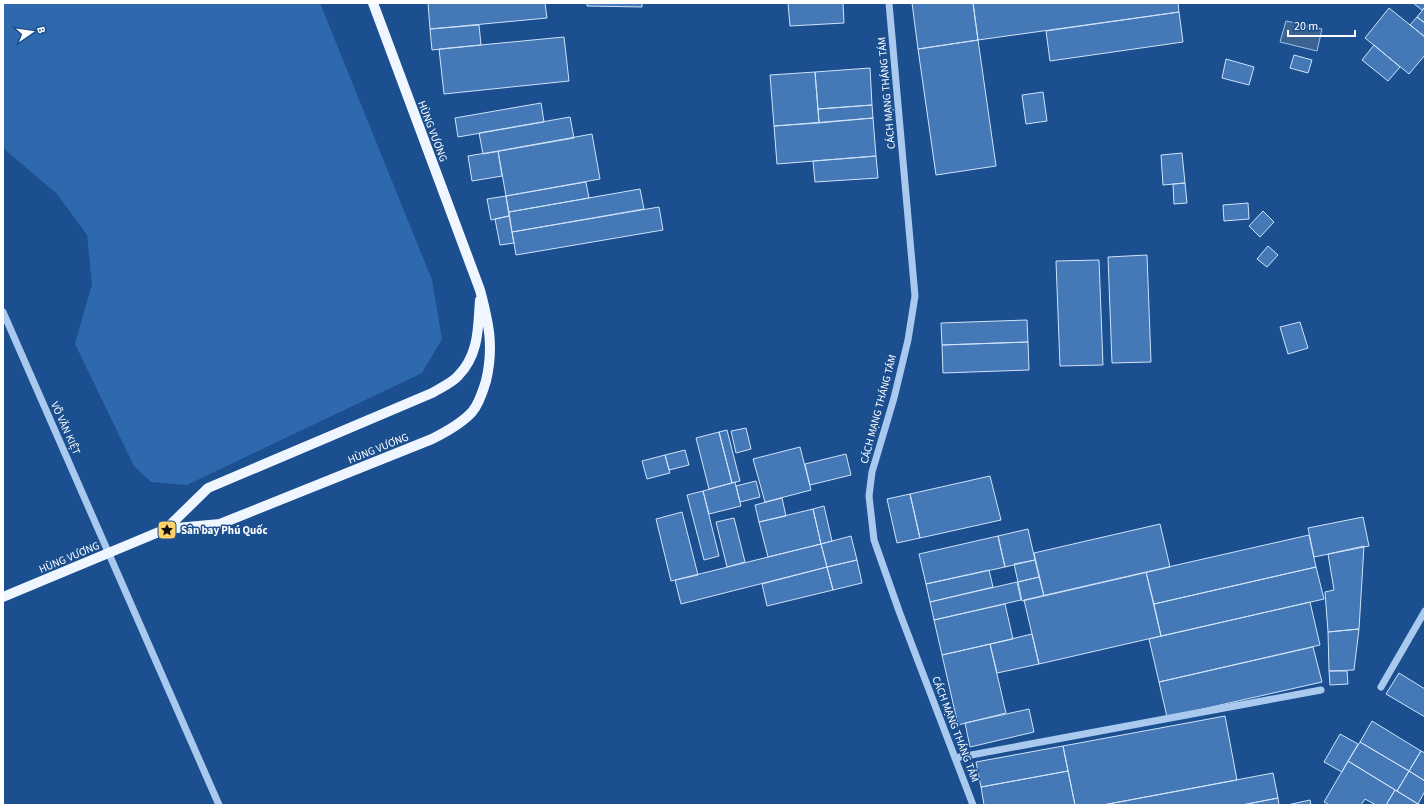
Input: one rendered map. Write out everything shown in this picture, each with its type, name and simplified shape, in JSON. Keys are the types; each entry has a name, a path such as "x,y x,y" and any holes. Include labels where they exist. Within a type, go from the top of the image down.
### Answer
{"main road":[{"name":"HÙNG VƯƠNG","path":"3,597 166,530 220,524 432,440 457,425 473,411 483,392 489,369 491,346 490,327 480,290 372,3"},
{"name":"HÙNG VƯƠNG","path":"166,530 208,488 432,393 458,377 472,359 478,340 480,290"}],"street":[{"name":"CÁCH MẠNG THÁNG TÁM","path":"889,3 915,296 908,340 872,472 869,496 874,540 899,611 973,805"},
{"name":"VÕ VĂN KIỆT","path":"3,312 219,805"},
{"path":"1381,687 1425,611"},
{"path":"956,758 1321,690"}],"shaded area":[{"path":"3,3 320,3 432,280 442,339 422,373 187,485 151,482 134,466 75,344 92,284 87,235 57,194 3,148"},
{"path":"1286,21 1322,29 1317,51 1280,42"}],"building":[{"path":"428,3 545,3 547,18 430,29"},
{"path":"587,3 642,3 642,7 587,6"},
{"path":"788,3 843,3 844,23 790,26"},
{"path":"912,3 973,3 978,40 918,49"},
{"path":"973,3 1178,3 1179,12 978,40"},
{"path":"1413,3 1425,3 1425,7 1422,10"},
{"path":"1425,7 1425,23 1417,17"},
{"path":"1389,8 1425,37 1425,55 1409,74 1365,38"},
{"path":"1179,12 1183,42 1050,61 1046,31"},
{"path":"1417,17 1425,23 1425,37 1410,25"},
{"path":"479,25 481,45 432,50 430,29"},
{"path":"564,37 569,81 444,94 439,49"},
{"path":"978,40 996,166 936,175 918,49"},
{"path":"1374,45 1400,67 1388,81 1362,60"},
{"path":"1294,55 1312,60 1308,73 1290,68"},
{"path":"1226,59 1254,67 1249,85 1222,78"},
{"path":"870,68 872,105 818,109 815,72"},
{"path":"815,72 819,123 774,126 770,75"},
{"path":"1043,92 1047,121 1026,124 1022,95"},
{"path":"541,103 544,122 458,137 455,118"},
{"path":"872,105 873,118 819,123 818,109"},
{"path":"570,117 574,138 483,154 479,133"},
{"path":"873,118 876,156 777,164 774,126"},
{"path":"592,134 600,179 506,196 498,151"},
{"path":"498,151 502,176 472,181 468,156"},
{"path":"1182,153 1185,183 1163,185 1161,155"},
{"path":"876,156 878,178 815,182 813,161"},
{"path":"586,182 589,198 509,212 506,196"},
{"path":"1185,183 1187,203 1174,204 1173,184"},
{"path":"640,189 644,209 512,232 509,212"},
{"path":"506,196 509,216 491,220 487,199"},
{"path":"1248,203 1249,219 1224,221 1223,205"},
{"path":"659,207 663,230 516,255 512,232"},
{"path":"1263,211 1274,222 1260,237 1249,226"},
{"path":"509,216 514,243 500,245 495,219"},
{"path":"1268,246 1278,255 1267,267 1257,259"},
{"path":"1147,255 1151,362 1112,363 1108,257"},
{"path":"1099,260 1103,365 1060,366 1056,261"},
{"path":"1027,320 1028,342 942,345 941,323"},
{"path":"1300,322 1308,348 1288,354 1280,327"},
{"path":"1028,342 1029,370 943,373 942,345"},
{"path":"746,428 751,449 736,453 731,431"},
{"path":"727,430 740,481 732,483 719,432"},
{"path":"719,432 732,483 709,489 696,438"},
{"path":"800,447 811,490 765,502 753,459"},
{"path":"685,450 689,465 669,470 665,455"},
{"path":"846,454 851,475 810,485 805,464"},
{"path":"665,455 670,473 647,479 642,461"},
{"path":"990,476 1001,520 920,538 910,494"},
{"path":"756,481 760,497 740,502 736,486"},
{"path":"735,482 741,506 709,514 703,491"},
{"path":"703,491 719,556 704,560 687,495"},
{"path":"910,494 920,538 897,543 887,499"},
{"path":"782,498 786,516 759,522 755,505"},
{"path":"824,506 832,541 821,544 813,509"},
{"path":"813,509 821,544 768,557 759,522"},
{"path":"682,512 698,575 671,581 656,519"},
{"path":"1363,517 1369,546 1314,557 1308,528"},
{"path":"734,518 745,562 727,567 716,522"},
{"path":"1160,524 1170,567 1044,596 1034,553"},
{"path":"1028,529 1035,560 1005,567 998,536"},
{"path":"1309,535 1316,567 1154,604 1146,572"},
{"path":"851,536 857,560 827,567 821,544"},
{"path":"998,536 1005,567 926,584 919,554"},
{"path":"821,544 827,567 681,604 675,580"},
{"path":"1364,546 1359,629 1328,632 1325,592 1334,590 1328,554"},
{"path":"857,560 862,583 833,590 827,567"},
{"path":"1035,560 1039,577 1018,582 1014,564"},
{"path":"827,567 833,590 767,606 762,584"},
{"path":"1316,567 1324,599 1161,636 1154,604"},
{"path":"989,570 993,587 930,602 926,584"},
{"path":"1146,572 1161,636 1039,664 1024,600"},
{"path":"1039,577 1044,596 1022,601 1018,582"},
{"path":"1017,582 1021,600 934,620 930,602"},
{"path":"1310,602 1320,645 1159,682 1149,639"},
{"path":"1005,604 1013,639 942,655 934,620"},
{"path":"1359,629 1354,670 1329,671 1328,632"},
{"path":"1032,634 1039,664 997,673 990,644"},
{"path":"990,644 1006,713 958,725 942,655"},
{"path":"1313,647 1322,682 1167,717 1159,682"},
{"path":"1329,671 1347,671 1348,684 1330,685"},
{"path":"1399,673 1425,689 1425,717 1386,694"},
{"path":"1029,709 1034,732 970,747 965,723"},
{"path":"1225,716 1237,780 1103,805 1075,805 1063,746"},
{"path":"1372,721 1421,751 1409,771 1360,742"},
{"path":"1340,734 1358,744 1342,772 1324,762"},
{"path":"1360,742 1409,771 1397,791 1348,761"},
{"path":"1063,746 1068,771 981,787 976,762"},
{"path":"1421,751 1425,753 1425,781 1409,771"},
{"path":"1348,761 1395,790 1386,805 1376,805 1365,799 1361,805 1330,805 1324,802"},
{"path":"1068,771 1075,805 984,805 981,787"},
{"path":"1409,771 1425,781 1425,791 1418,804 1397,791"},
{"path":"1273,773 1278,798 1242,805 1103,805"},
{"path":"1395,790 1418,804 1386,805"},
{"path":"1278,798 1279,805 1242,805"},
{"path":"1310,800 1311,805 1287,805"}],"place":[{"name":"Sân bay Phú Quốc","path":"167,530"}]}
